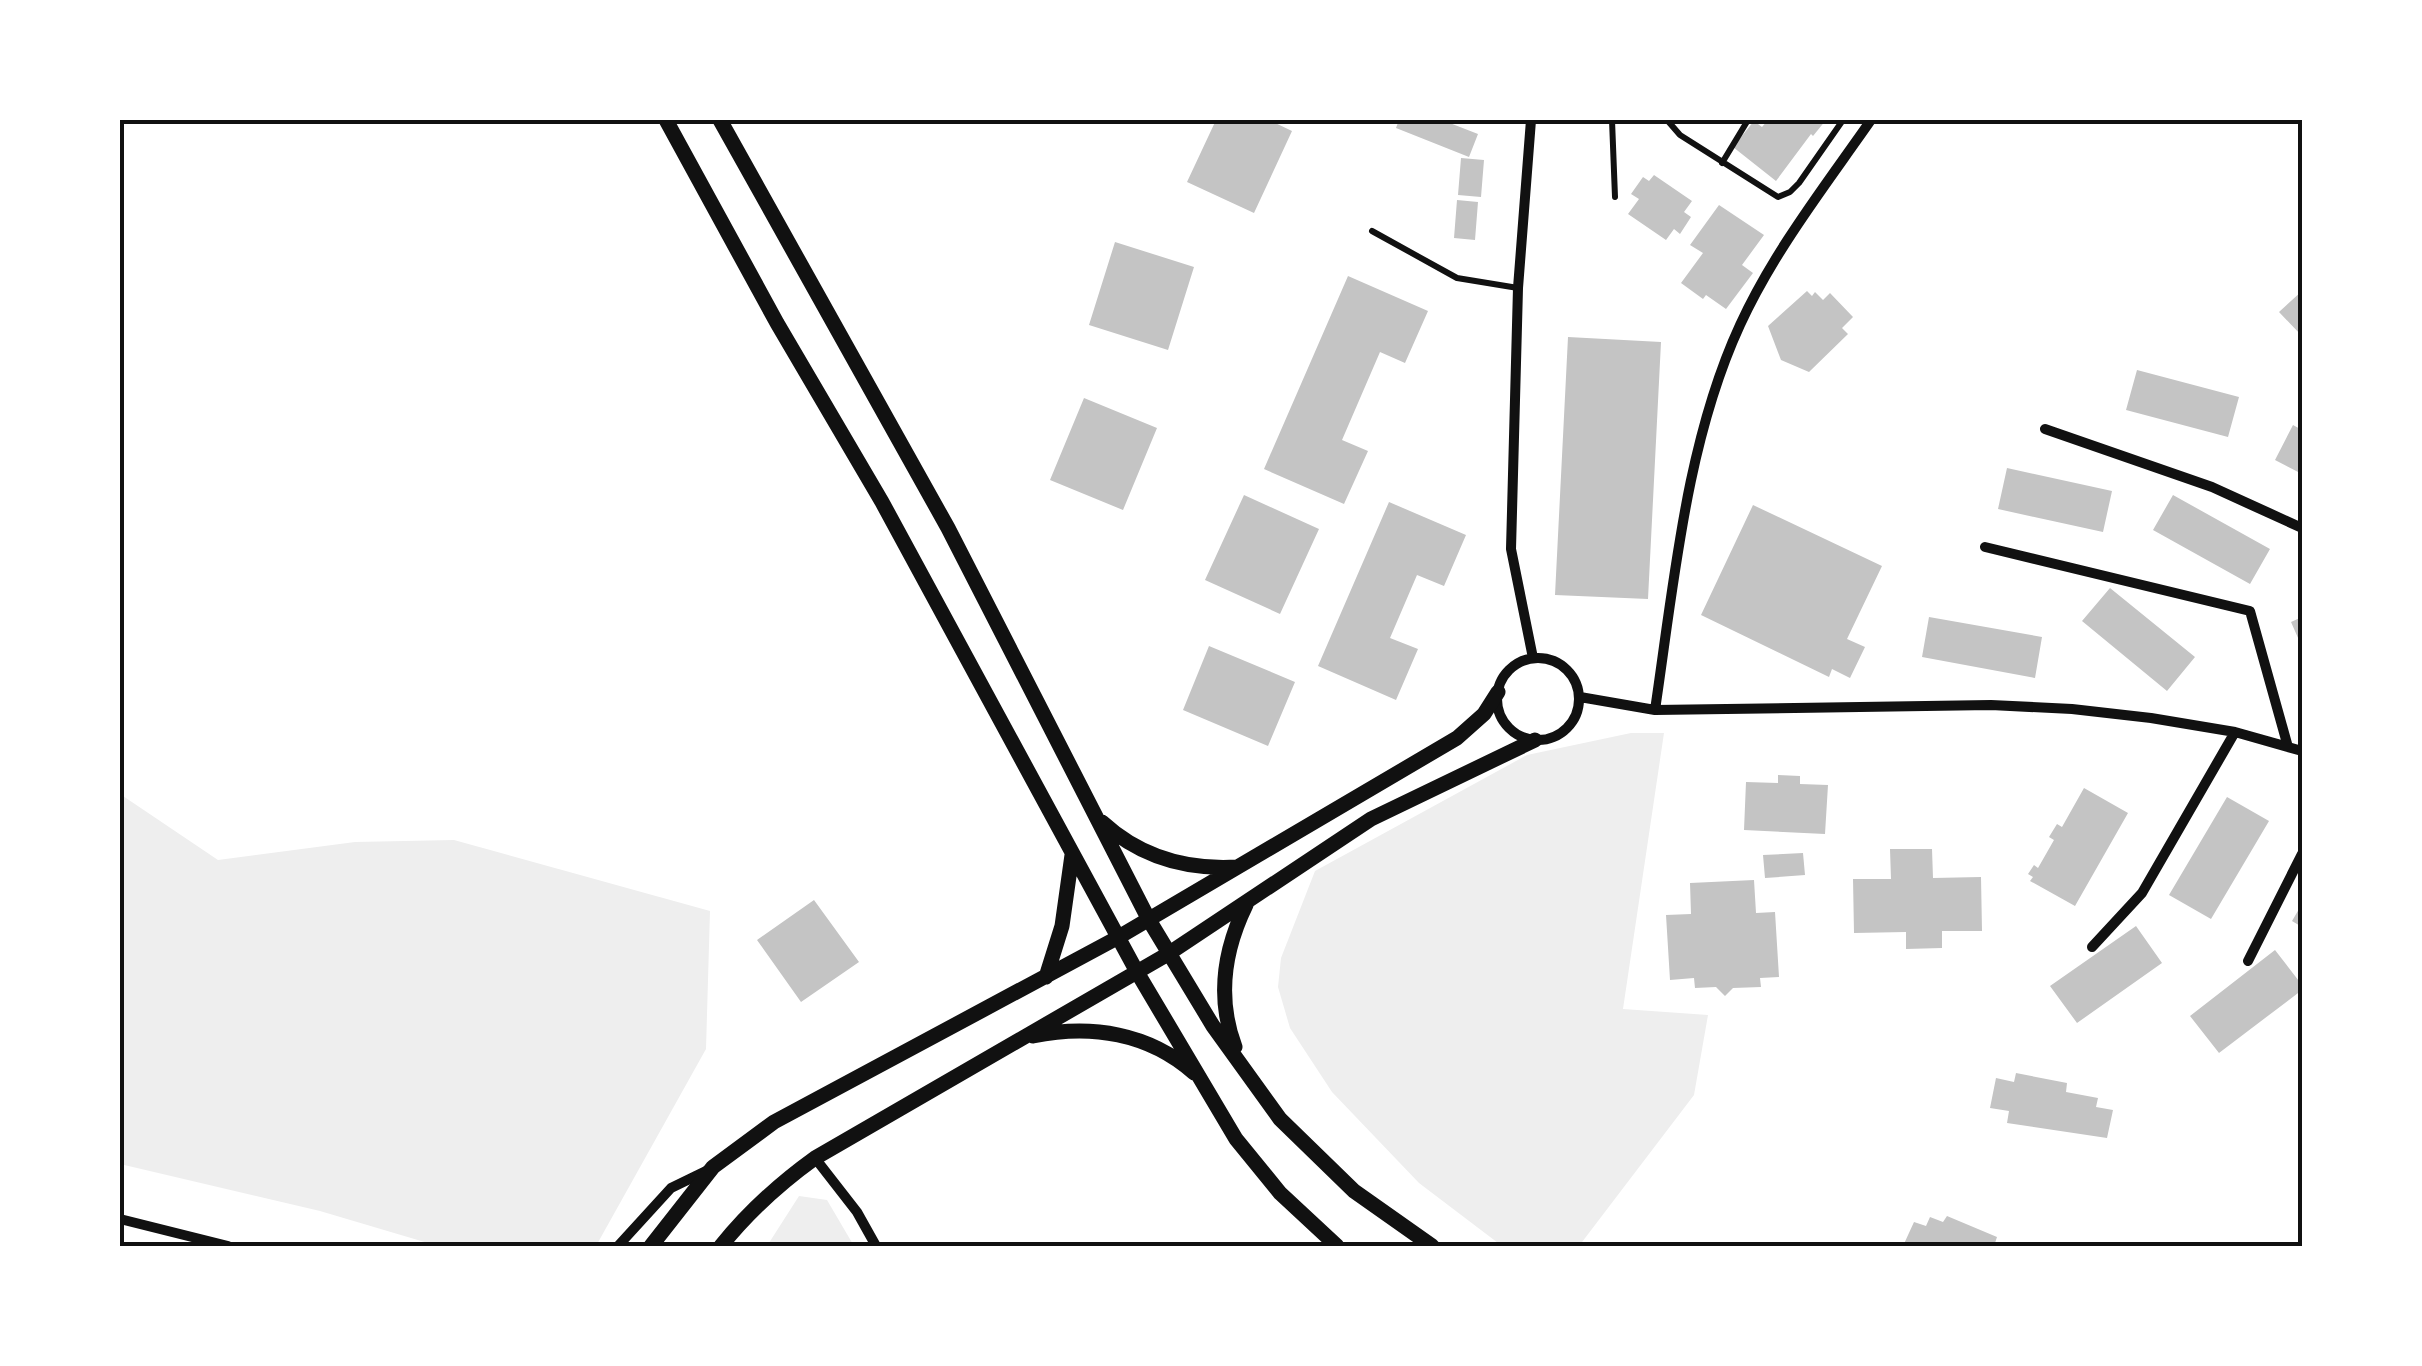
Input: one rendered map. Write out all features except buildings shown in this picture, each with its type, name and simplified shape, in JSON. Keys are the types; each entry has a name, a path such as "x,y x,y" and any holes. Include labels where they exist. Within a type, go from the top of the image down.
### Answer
{"street":[{"path":"666,120 777,323 882,502 1136,972 1247,1152 1280,1192 1337,1246"},
{"path":"720,120 948,528 1168,954 1280,1119 1354,1191 1432,1246"},
{"path":"1531,120 1518,288 1512,549 1533,658"},
{"path":"1655,710 1699,446 1724,361 1756,291 1872,120"},
{"path":"2045,429 2212,486 2302,528"},
{"path":"1985,547 2250,612 2288,747"},
{"path":"618,1246 671,1188 714,1167 774,1122 1149,920 1456,738 1484,714 1510,669 1533,658 1558,663 1569,671 1580,697 1578,711 1562,733 1534,740 1372,818 1168,954 814,1158 779,1184 721,1246"},
{"path":"1498,692 1502,718 1509,728 1534,740"},
{"path":"1580,697 1655,710 1991,705 2131,716 2236,732 2302,751"},
{"path":"2092,947 2142,894 2236,732"},
{"path":"1095,816 1130,844 1170,861 1194,867 1240,867"},
{"path":"2248,961 2302,854"},
{"path":"1046,977 1062,926 1072,855"},
{"path":"1247,1074 1231,1038 1224,979 1232,939 1248,902"},
{"path":"1010,1043 1060,1031 1110,1032 1150,1044 1202,1079"},
{"path":"814,1158 858,1212 876,1246"},
{"path":"651,1246 714,1167"},
{"path":"120,1219 228,1246"}],"lane":[{"path":"1612,120 1615,197"},
{"path":"1667,120 1680,135 1772,196 1785,195 1799,182 1843,120"},
{"path":"1722,163 1748,120"},
{"path":"1372,231 1457,278 1518,288"}],"shaded area":[{"path":"1631,733 1664,733 1623,1009 1708,1015 1694,1095 1579,1246 1502,1246 1419,1183 1332,1092 1290,1028 1278,987 1281,958 1315,871 1527,755"},
{"path":"120,794 218,860 355,842 454,840 710,911 706,1049 596,1246 438,1246 320,1211 120,1164"},
{"path":"799,1196 827,1200 854,1246 767,1246"}]}
